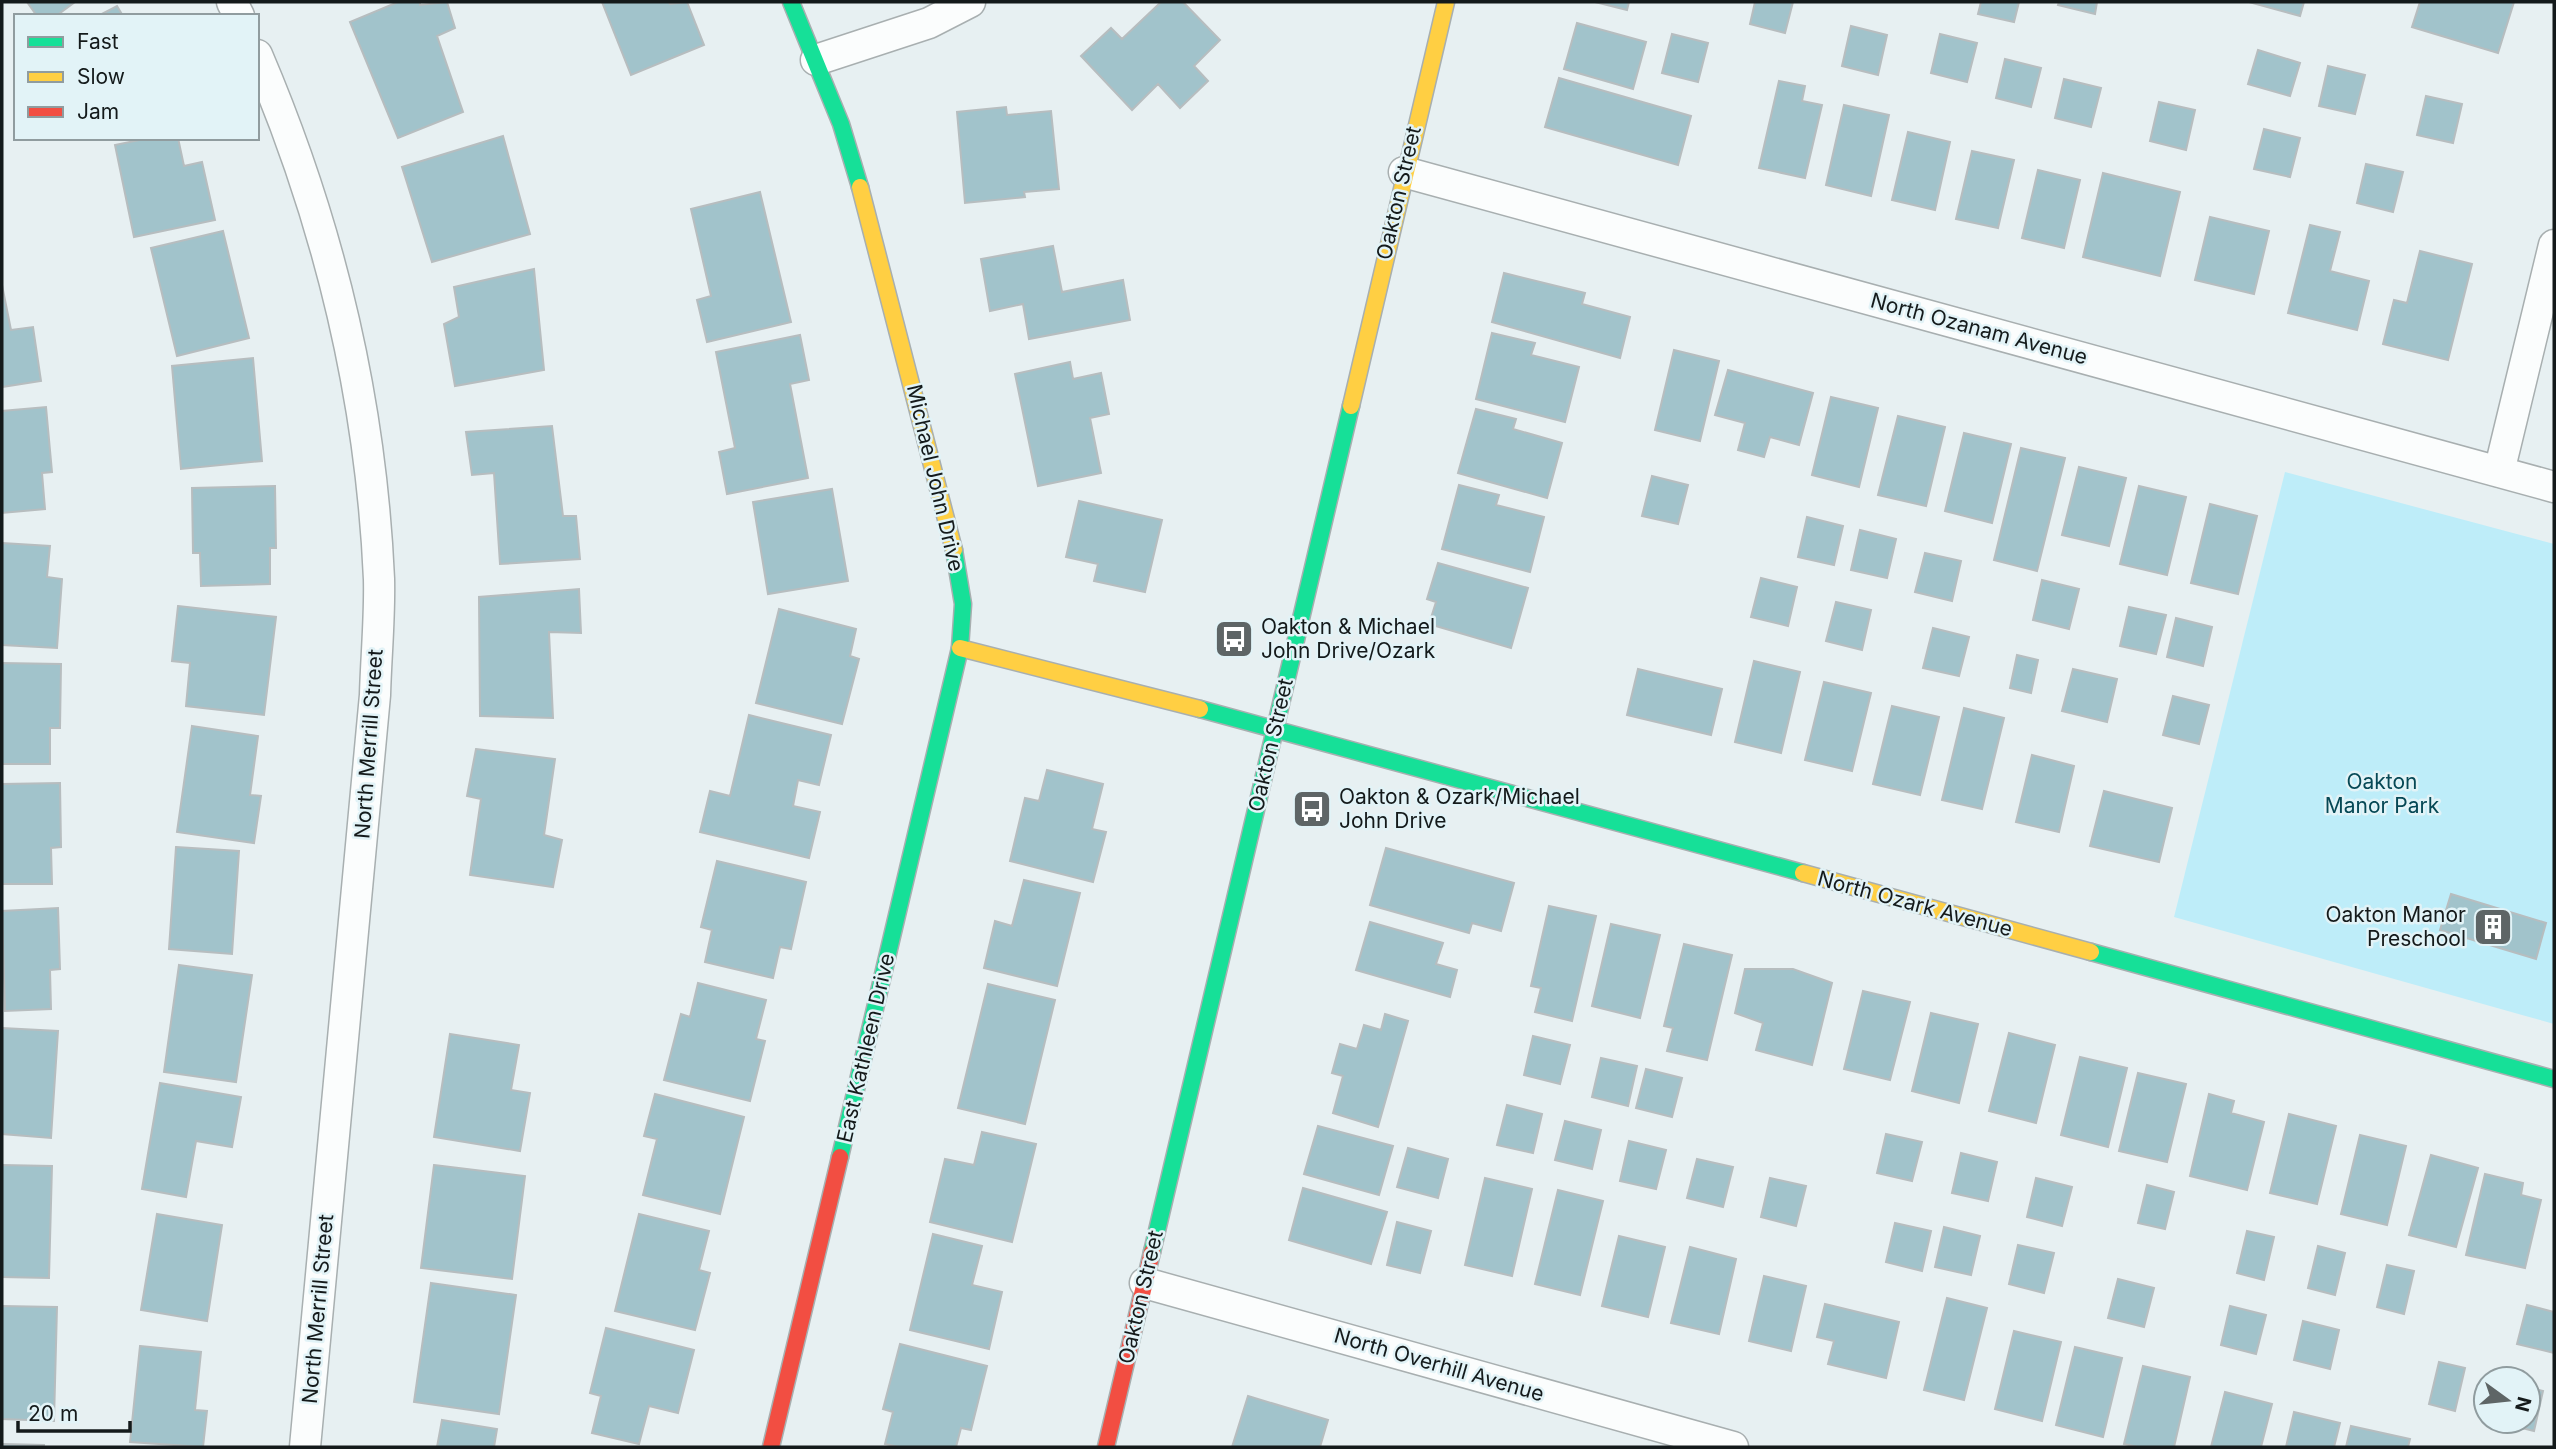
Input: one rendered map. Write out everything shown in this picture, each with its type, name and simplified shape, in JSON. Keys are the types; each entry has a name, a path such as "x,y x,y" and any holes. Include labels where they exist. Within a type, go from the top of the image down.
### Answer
{"street":[{"name":"Michael John Drive","path":"791,2 841,124 877,244 954,555 963,604 960,649"},
{"path":"816,60 929,23 970,2"},
{"name":"Oakton Street","path":"1105,1447 1446,2"},
{"name":"North Merrill Street","path":"259,60 286,123 324,237 349,340 369,460 379,580 375,695 305,1447"},
{"name":"North Ozanam Avenue","path":"1404,172 2554,488"},
{"path":"2499,472 2554,245"},
{"path":"960,649 1275,728"},
{"name":"East Kathleen Drive","path":"771,1447 960,649"},
{"name":"North Ozark Avenue","path":"1275,728 2554,1079"},
{"name":"North Overhill Avenue","path":"1145,1283 1733,1447"}],"green space":[{"name":"Oakton Manor Park","path":"2285,472 2554,544 2554,1024 2174,917"}],"building":[{"path":"27,2 75,2 59,14 36,14"},
{"path":"398,2 420,2 420,5 447,2 455,28 437,36 463,112 398,138 350,22"},
{"path":"602,2 687,2 704,45 631,75"},
{"path":"1161,2 1183,2 1220,40 1194,66 1208,81 1180,108 1158,84 1132,110 1081,56 1111,28 1122,39"},
{"path":"1595,2 1629,2 1627,10"},
{"path":"1755,2 1793,2 1785,33 1750,24"},
{"path":"1981,2 2019,2 2014,22 1978,14"},
{"path":"2059,2 2097,2 2095,14 2058,5"},
{"path":"2249,2 2304,2 2300,16"},
{"path":"2420,2 2514,2 2498,53 2412,27"},
{"path":"117,6 122,14 102,14"},
{"path":"1577,23 1646,42 1633,89 1564,69"},
{"path":"1851,26 1887,35 1878,75 1842,66"},
{"path":"1672,34 1708,43 1698,82 1662,73"},
{"path":"1940,34 1977,43 1967,82 1931,73"},
{"path":"2258,50 2300,63 2290,96 2248,84"},
{"path":"2005,59 2041,68 2031,107 1996,98"},
{"path":"2328,66 2365,75 2355,114 2319,106"},
{"path":"1559,78 1691,116 1678,165 1545,127"},
{"path":"2064,79 2101,88 2091,127 2055,118"},
{"path":"1779,81 1805,86 1802,101 1822,105 1805,178 1759,168"},
{"path":"2426,96 2462,104 2453,143 2417,135"},
{"path":"2159,102 2195,110 2186,150 2150,141"},
{"path":"1844,105 1889,115 1871,196 1826,185"},
{"path":"1006,107 1007,115 1051,111 1059,189 1024,192 1025,197 965,203 957,112"},
{"path":"2264,129 2300,138 2290,177 2254,169"},
{"path":"1908,132 1950,142 1935,210 1892,200"},
{"path":"503,136 530,234 432,262 402,167"},
{"path":"139,140 178,140 184,166 202,162 215,220 134,237 115,145"},
{"path":"1972,151 2014,160 1998,228 1956,219"},
{"path":"2366,164 2403,172 2393,212 2357,203"},
{"path":"2038,170 2080,180 2064,248 2022,238"},
{"path":"2103,173 2180,192 2160,276 2083,257"},
{"path":"760,192 791,322 707,342 697,300 711,296 691,209"},
{"path":"2210,217 2269,231 2254,294 2195,280"},
{"path":"2310,225 2340,232 2330,271 2369,281 2357,330 2288,313"},
{"path":"223,231 249,338 177,356 151,248"},
{"path":"1053,246 1062,292 1123,280 1130,320 1029,339 1023,304 990,311 981,259"},
{"path":"2420,251 2472,264 2448,360 2383,344 2394,300 2407,303"},
{"path":"534,269 544,370 455,386 444,324 459,317 454,287"},
{"path":"1504,273 1585,293 1582,304 1630,317 1620,358 1492,322"},
{"path":"2,285 11,330 33,327 41,381 2,387"},
{"path":"1492,333 1535,343 1531,355 1579,367 1565,422 1476,399"},
{"path":"800,335 809,380 790,384 808,478 727,494 719,452 735,448 716,352"},
{"path":"1674,350 1719,361 1700,441 1655,430"},
{"path":"253,358 262,461 181,469 172,366"},
{"path":"1070,362 1073,379 1101,373 1109,414 1090,418 1101,473 1038,486 1015,374"},
{"path":"1728,370 1813,393 1799,445 1770,437 1764,457 1738,450 1745,423 1715,415"},
{"path":"1831,397 1878,408 1859,487 1812,475"},
{"path":"46,407 52,472 42,473 45,509 2,513 2,411"},
{"path":"1476,409 1516,419 1513,429 1562,443 1547,498 1458,473"},
{"path":"1898,416 1945,427 1926,506 1878,495"},
{"path":"552,426 563,516 576,516 580,559 500,564 494,473 472,475 466,432"},
{"path":"1964,433 2011,444 1992,523 1945,511"},
{"path":"2021,448 2065,458 2037,571 1994,560"},
{"path":"2079,467 2126,478 2109,546 2062,535"},
{"path":"1652,476 1688,485 1678,524 1642,516"},
{"path":"1459,485 1499,495 1496,505 1544,517 1530,572 1442,549"},
{"path":"275,486 276,548 270,548 270,584 201,586 200,553 193,553 192,488"},
{"path":"2139,486 2186,497 2167,575 2120,564"},
{"path":"832,489 848,581 768,594 753,502"},
{"path":"1079,501 1162,520 1145,592 1094,581 1098,564 1066,557"},
{"path":"2210,504 2257,516 2238,594 2191,583"},
{"path":"1807,517 1843,526 1834,565 1798,557"},
{"path":"1860,530 1896,539 1887,578 1851,570"},
{"path":"2,543 50,546 47,577 62,579 57,648 2,645"},
{"path":"1925,553 1961,561 1952,601 1915,592"},
{"path":"1438,563 1528,588 1511,648 1429,624 1436,602 1427,599"},
{"path":"1761,578 1797,587 1788,626 1751,617"},
{"path":"2042,580 2079,589 2069,629 2033,620"},
{"path":"579,589 581,633 549,632 553,718 480,716 479,597"},
{"path":"1836,602 1871,610 1862,650 1826,641"},
{"path":"178,606 276,617 264,715 186,706 190,663 172,661"},
{"path":"2129,607 2166,615 2156,654 2120,646"},
{"path":"779,609 856,629 850,656 859,659 842,724 756,703"},
{"path":"2176,618 2212,627 2203,666 2167,657"},
{"path":"1933,628 1969,637 1959,676 1923,668"},
{"path":"2017,655 2038,660 2031,693 2010,688"},
{"path":"1754,661 1800,672 1781,753 1735,742"},
{"path":"2,663 61,664 60,728 50,728 50,764 2,764"},
{"path":"1638,669 1722,689 1711,735 1627,715"},
{"path":"2073,669 2117,679 2107,722 2062,711"},
{"path":"1824,682 1871,693 1852,771 1805,760"},
{"path":"2173,696 2209,705 2199,744 2163,735"},
{"path":"1892,706 1939,717 1920,795 1873,784"},
{"path":"1964,708 2004,718 1982,809 1942,800"},
{"path":"749,715 831,735 819,785 798,780 793,806 820,812 809,858 700,832 710,791 730,796"},
{"path":"192,726 258,736 250,795 261,796 254,843 177,832"},
{"path":"476,749 555,759 544,835 562,840 553,887 470,875 481,799 467,796"},
{"path":"2032,755 2074,766 2059,832 2016,822"},
{"path":"1047,770 1103,784 1092,829 1106,832 1093,882 1010,861 1025,798 1039,801"},
{"path":"60,783 61,847 51,848 52,884 2,884 2,784"},
{"path":"2104,791 2172,808 2159,862 2090,846"},
{"path":"176,847 239,851 232,954 169,949"},
{"path":"1386,848 1514,883 1501,931 1472,923 1469,933 1370,905"},
{"path":"717,861 806,882 791,949 780,947 773,978 705,962 712,930 701,927"},
{"path":"1024,880 1080,893 1057,986 984,968 995,921 1012,926"},
{"name":"Oakton Manor Preschool","path":"2451,894 2546,923 2536,959 2440,930"},
{"path":"1549,906 1596,916 1572,1021 1535,1012 1541,988 1531,986"},
{"path":"58,908 60,969 50,970 51,1009 5,1011 2,911"},
{"path":"1370,922 1443,943 1436,964 1457,970 1450,997 1356,970"},
{"path":"1611,924 1660,935 1640,1018 1592,1006"},
{"path":"1684,944 1732,955 1707,1060 1667,1051 1673,1028 1664,1026"},
{"path":"179,965 252,975 236,1082 164,1072"},
{"path":"1745,969 1793,969 1832,983 1812,1065 1756,1050 1763,1023 1735,1013"},
{"path":"698,983 766,1000 756,1039 765,1041 750,1101 664,1080 681,1014 690,1017"},
{"path":"988,984 1055,1000 1025,1124 958,1108"},
{"path":"1863,991 1910,1002 1890,1080 1844,1069"},
{"path":"1931,1013 1978,1024 1959,1103 1912,1091"},
{"path":"1385,1014 1408,1021 1378,1127 1333,1113 1343,1076 1332,1073 1340,1044 1357,1049 1364,1025 1381,1030"},
{"path":"2,1028 58,1031 51,1138 2,1134"},
{"path":"2009,1033 2055,1045 2036,1123 1989,1111"},
{"path":"450,1034 519,1045 511,1090 530,1093 520,1151 434,1137"},
{"path":"1533,1036 1570,1045 1560,1084 1524,1075"},
{"path":"2080,1057 2127,1068 2108,1147 2061,1135"},
{"path":"1601,1058 1637,1066 1628,1106 1592,1097"},
{"path":"1646,1069 1682,1078 1672,1117 1636,1108"},
{"path":"2138,1073 2186,1084 2167,1162 2119,1151"},
{"path":"160,1083 241,1097 232,1147 196,1141 186,1197 142,1189"},
{"path":"655,1094 744,1117 720,1214 643,1195 657,1139 644,1136"},
{"path":"2209,1094 2234,1101 2231,1113 2264,1122 2247,1190 2190,1176"},
{"path":"1507,1105 1542,1114 1533,1153 1497,1145"},
{"path":"2289,1114 2336,1126 2317,1204 2270,1193"},
{"path":"1565,1121 1601,1130 1592,1169 1555,1160"},
{"path":"1318,1126 1393,1146 1379,1195 1304,1174"},
{"path":"982,1132 1036,1144 1012,1242 930,1222 945,1159 974,1165"},
{"path":"1886,1134 1922,1142 1912,1181 1877,1173"},
{"path":"2360,1135 2406,1146 2387,1225 2341,1214"},
{"path":"1629,1141 1666,1150 1656,1189 1620,1181"},
{"path":"1408,1148 1448,1159 1438,1198 1397,1187"},
{"path":"1961,1153 1997,1162 1988,1201 1952,1193"},
{"path":"2431,1155 2478,1168 2456,1247 2409,1235"},
{"path":"1697,1159 1733,1167 1723,1207 1687,1198"},
{"path":"2,1165 52,1166 49,1278 2,1277"},
{"path":"434,1165 525,1176 512,1279 421,1268"},
{"path":"2485,1174 2523,1183 2521,1195 2541,1200 2525,1268 2466,1255"},
{"path":"1485,1178 1532,1189 1512,1276 1465,1265"},
{"path":"1770,1178 1806,1186 1796,1226 1761,1217"},
{"path":"2036,1178 2072,1187 2062,1226 2027,1217"},
{"path":"2147,1185 2174,1192 2165,1229 2138,1223"},
{"path":"1303,1188 1387,1212 1371,1264 1289,1240"},
{"path":"1558,1190 1603,1201 1580,1295 1535,1284"},
{"path":"157,1214 222,1225 207,1321 141,1310"},
{"path":"639,1214 709,1231 699,1270 710,1273 695,1330 615,1311"},
{"path":"1397,1222 1431,1231 1420,1273 1387,1265"},
{"path":"1895,1223 1931,1231 1922,1271 1886,1262"},
{"path":"1944,1227 1980,1236 1971,1275 1935,1267"},
{"path":"2247,1231 2274,1237 2264,1280 2237,1273"},
{"path":"933,1234 982,1246 972,1285 1002,1292 989,1349 910,1330"},
{"path":"1619,1236 1665,1247 1648,1317 1602,1306"},
{"path":"2018,1245 2054,1253 2044,1293 2009,1284"},
{"path":"2318,1246 2345,1253 2335,1295 2308,1288"},
{"path":"1690,1247 1736,1259 1719,1334 1671,1323"},
{"path":"2387,1265 2414,1271 2404,1314 2377,1307"},
{"path":"1764,1276 1806,1286 1791,1351 1749,1341"},
{"path":"2118,1279 2154,1288 2144,1327 2108,1318"},
{"path":"431,1283 516,1295 499,1414 414,1402"},
{"path":"1947,1298 1987,1308 1964,1400 1924,1390"},
{"path":"1825,1304 1899,1322 1886,1378 1828,1364 1834,1341 1817,1337"},
{"path":"2527,1305 2554,1312 2554,1353 2517,1344"},
{"path":"2,1306 57,1307 54,1421 2,1419"},
{"path":"2230,1306 2266,1315 2256,1354 2221,1345"},
{"path":"2303,1321 2339,1330 2330,1369 2294,1360"},
{"path":"606,1328 694,1350 678,1413 649,1406 639,1444 592,1433 601,1396 590,1393"},
{"path":"2014,1331 2061,1342 2042,1421 1995,1409"},
{"path":"900,1344 987,1366 971,1430 961,1428 956,1447 899,1447 885,1444 893,1412 883,1409"},
{"path":"140,1346 201,1352 195,1410 207,1411 203,1447 130,1442"},
{"path":"2075,1347 2122,1358 2103,1437 2056,1425"},
{"path":"2439,1362 2465,1368 2455,1411 2429,1404"},
{"path":"2143,1366 2190,1377 2174,1447 2138,1447 2124,1444"},
{"path":"2225,1392 2272,1404 2261,1447 2211,1447"},
{"path":"1248,1396 1328,1420 1320,1447 1232,1447"},
{"path":"2294,1412 2340,1423 2334,1447 2286,1447"},
{"path":"442,1420 497,1429 494,1447 437,1447"},
{"path":"2351,1426 2410,1439 2408,1447 2346,1447"},
{"path":"2,1444 44,1445 44,1447 2,1447"}],"traffic: fast":[{"path":"791,2 841,124 860,187"},
{"path":"1152,1252 1351,406"},
{"path":"840,1157 960,648 963,604 954,550"},
{"path":"1200,709 1803,873"},
{"path":"2091,952 2554,1079"}],"traffic: slow":[{"path":"1351,406 1446,2"},
{"path":"860,187 954,550"},
{"path":"960,648 1200,709"},
{"path":"1803,873 2091,952"}],"traffic: jam":[{"path":"771,1447 840,1157"},
{"path":"1106,1447 1152,1252"}],"place":[{"name":"Oakton & Michael John Drive/Ozark","path":"1234,639"},
{"name":"Oakton & Ozark/Michael John Drive","path":"1312,809"},
{"name":"Oakton Manor Preschool","path":"2493,927"}]}
